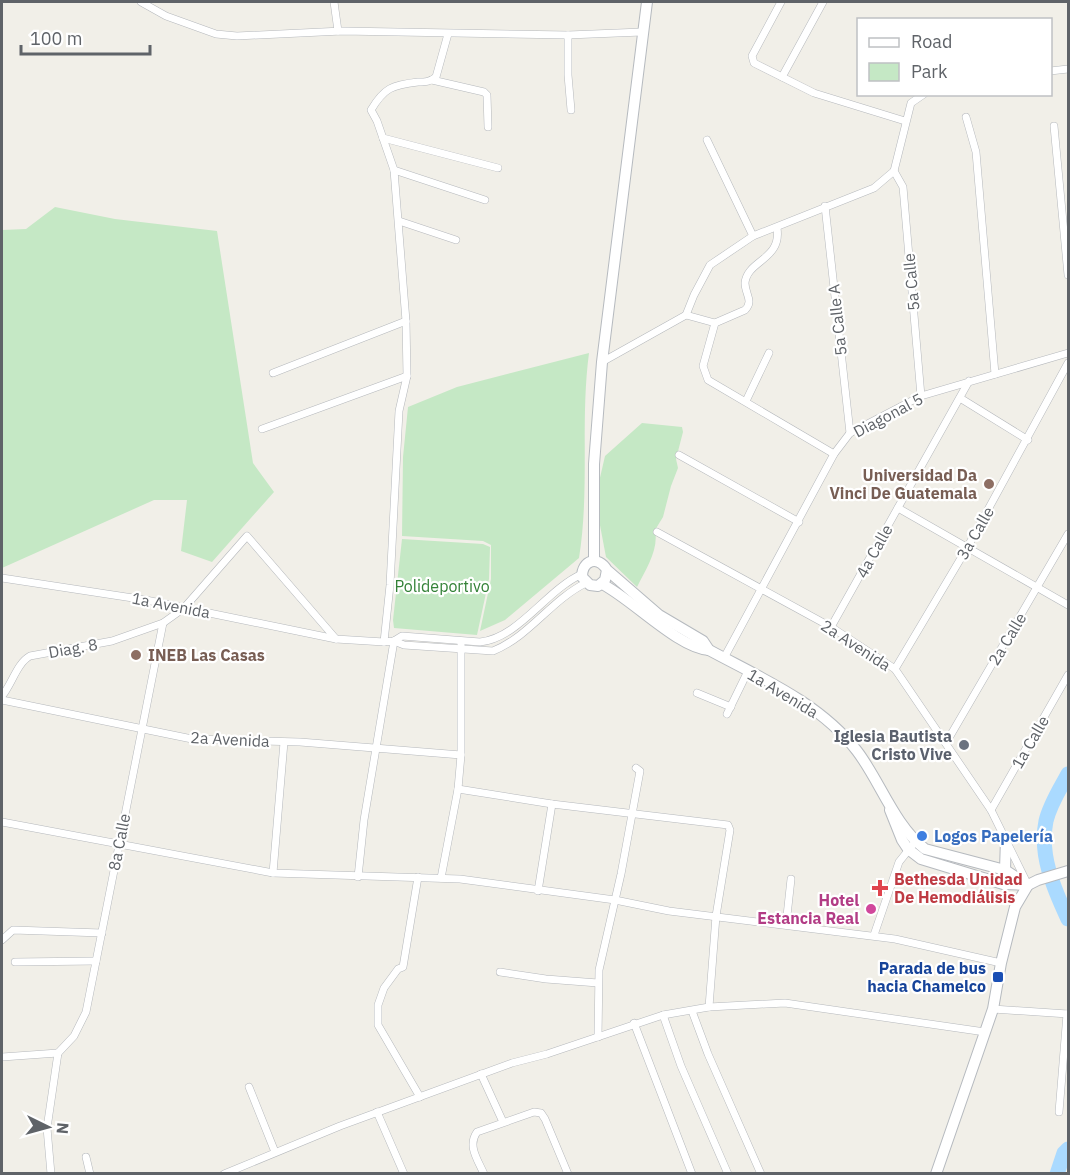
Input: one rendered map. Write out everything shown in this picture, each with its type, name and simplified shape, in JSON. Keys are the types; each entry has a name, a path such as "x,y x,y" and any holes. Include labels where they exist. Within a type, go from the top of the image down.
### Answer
{"main road":[{"path":"594,561 594,464 602,362 647,2"},
{"path":"594,561 602,563 607,570 602,584 594,586 584,578 585,565 594,561"},
{"name":"1a Avenida","path":"607,570 659,615 703,641 710,650 796,697 840,731 870,770 892,818 912,845"},
{"name":"1a Avenida","path":"602,584 651,620 689,644 699,649 710,650"},
{"path":"1005,870 1006,838"},
{"path":"912,845 1005,870 1033,883"},
{"path":"912,845 921,859 1003,884 1033,883 1068,870"},
{"path":"936,1173 993,1009 1001,963 1015,907 1033,883"}],"street":[{"path":"141,2 165,16 216,34 237,36 338,31 568,35 642,32"},
{"path":"334,2 338,31"},
{"path":"781,2 752,56 754,63 814,93 905,121"},
{"path":"782,77 823,2"},
{"path":"432,80 439,71 448,34"},
{"path":"568,35 571,110"},
{"path":"1052,70 1068,69"},
{"path":"384,642 390,585 399,411 407,376 406,321 394,170 371,110 382,93 396,85 432,80 484,92 487,95 488,127"},
{"path":"602,362 686,315 711,265 753,236 874,188 894,171 911,104 921,96"},
{"path":"966,117 976,152 995,374"},
{"path":"1054,126 1068,275"},
{"path":"383,138 498,168"},
{"path":"707,140 753,236"},
{"path":"394,170 485,200"},
{"name":"5a Calle","path":"894,171 903,187 921,396"},
{"name":"5a Calle A","path":"825,206 850,433"},
{"path":"399,221 456,240"},
{"path":"686,315 715,323 745,310 750,303 745,283 750,272 778,242 777,228"},
{"path":"273,373 406,321"},
{"path":"715,323 703,366 708,380 834,454"},
{"path":"746,401 769,353"},
{"name":"Diagonal 5","path":"724,658 834,454 850,433 921,396 1068,353"},
{"name":"3a Calle","path":"896,669 1028,440 1068,363"},
{"path":"262,429 407,376"},
{"name":"4a Calle","path":"831,627 969,381"},
{"path":"960,398 1028,440"},
{"path":"679,455 799,522"},
{"path":"898,508 1068,604"},
{"name":"2a Avenida","path":"657,532 831,627 896,669 991,810 1033,883"},
{"name":"2a Calle","path":"945,743 1068,534"},
{"path":"163,623 184,608 247,536 336,639"},
{"name":"1a Avenida","path":"4,578 184,608 336,639 384,642 394,641 402,636 461,641 491,640 509,630 568,580 584,578"},
{"path":"358,877 364,820 394,641 404,645 493,651 503,647 542,618 584,578"},
{"name":"Diag. 8","path":"2,698 22,660 30,656 111,641 163,623"},
{"name":"8a Calle","path":"58,1053 74,1036 86,1012 163,623"},
{"path":"441,878 459,789 461,641"},
{"path":"697,693 729,711 748,671"},
{"name":"1a Calle","path":"991,810 1068,675"},
{"name":"2a Avenida","path":"2,698 192,739 284,742 461,755"},
{"path":"273,873 284,742"},
{"path":"598,1037 598,983 633,815 640,771 636,768"},
{"path":"459,789 633,815 728,825 730,830 717,916 709,1007"},
{"path":"538,891 552,804"},
{"path":"2,822 273,873 441,878 615,900 669,911 874,935 1001,963"},
{"path":"874,935 899,862 912,845"},
{"path":"418,877 403,967 398,969 384,988 378,1005 378,1025 420,1097"},
{"path":"786,925 791,879"},
{"path":"2,940 13,930 102,933"},
{"path":"15,962 96,961"},
{"path":"500,972 546,979 598,983"},
{"path":"224,1173 377,1112 482,1074 663,1015 709,1007 785,1003 986,1032"},
{"path":"993,1009 1068,1014 1059,1112"},
{"path":"692,1011 708,1054 762,1173"},
{"path":"663,1015 681,1066 728,1173"},
{"path":"634,1023 692,1173"},
{"path":"2,1058 58,1053 47,1128 51,1173"},
{"path":"482,1074 503,1122"},
{"path":"249,1087 274,1152"},
{"path":"377,1112 404,1173"},
{"path":"484,1173 472,1146 473,1137 477,1132 534,1112 541,1113 568,1173"},
{"path":"86,1157 90,1173"}],"green space":[{"path":"55,207 115,219 217,231 253,463 274,492 212,562 181,551 187,500 154,500 2,568 2,230 26,229"},
{"path":"589,353 585,404 584,507 579,558 505,620 480,631 491,579 491,545 483,541 402,536 403,457 408,407 457,387"},
{"path":"642,423 682,427 683,432 676,459 678,468 663,517 655,530 653,552 637,587 606,557 599,520 599,482 605,456"},
{"name":"Polideportivo","path":"402,539 483,544 490,547 489,579 477,635 394,628"}],"waterway":[{"path":"1068,774 1050,809 1044,834 1049,872 1068,919"},
{"path":"1057,1174 1064,1153 1068,1149"}],"place":[{"name":"Universidad Da Vinci De Guatemala","path":"989,484"},
{"name":"INEB Las Casas","path":"136,655"},
{"name":"Iglesia Bautista Cristo Vive","path":"964,745"},
{"name":"Logos Papelería","path":"922,836"},
{"name":"Bethesda Unidad De Hemodiálisis","path":"880,888"},
{"name":"Hotel Estancia Real","path":"871,909"},
{"name":"Parada de bus hacia Chamelco","path":"998,977"}]}
